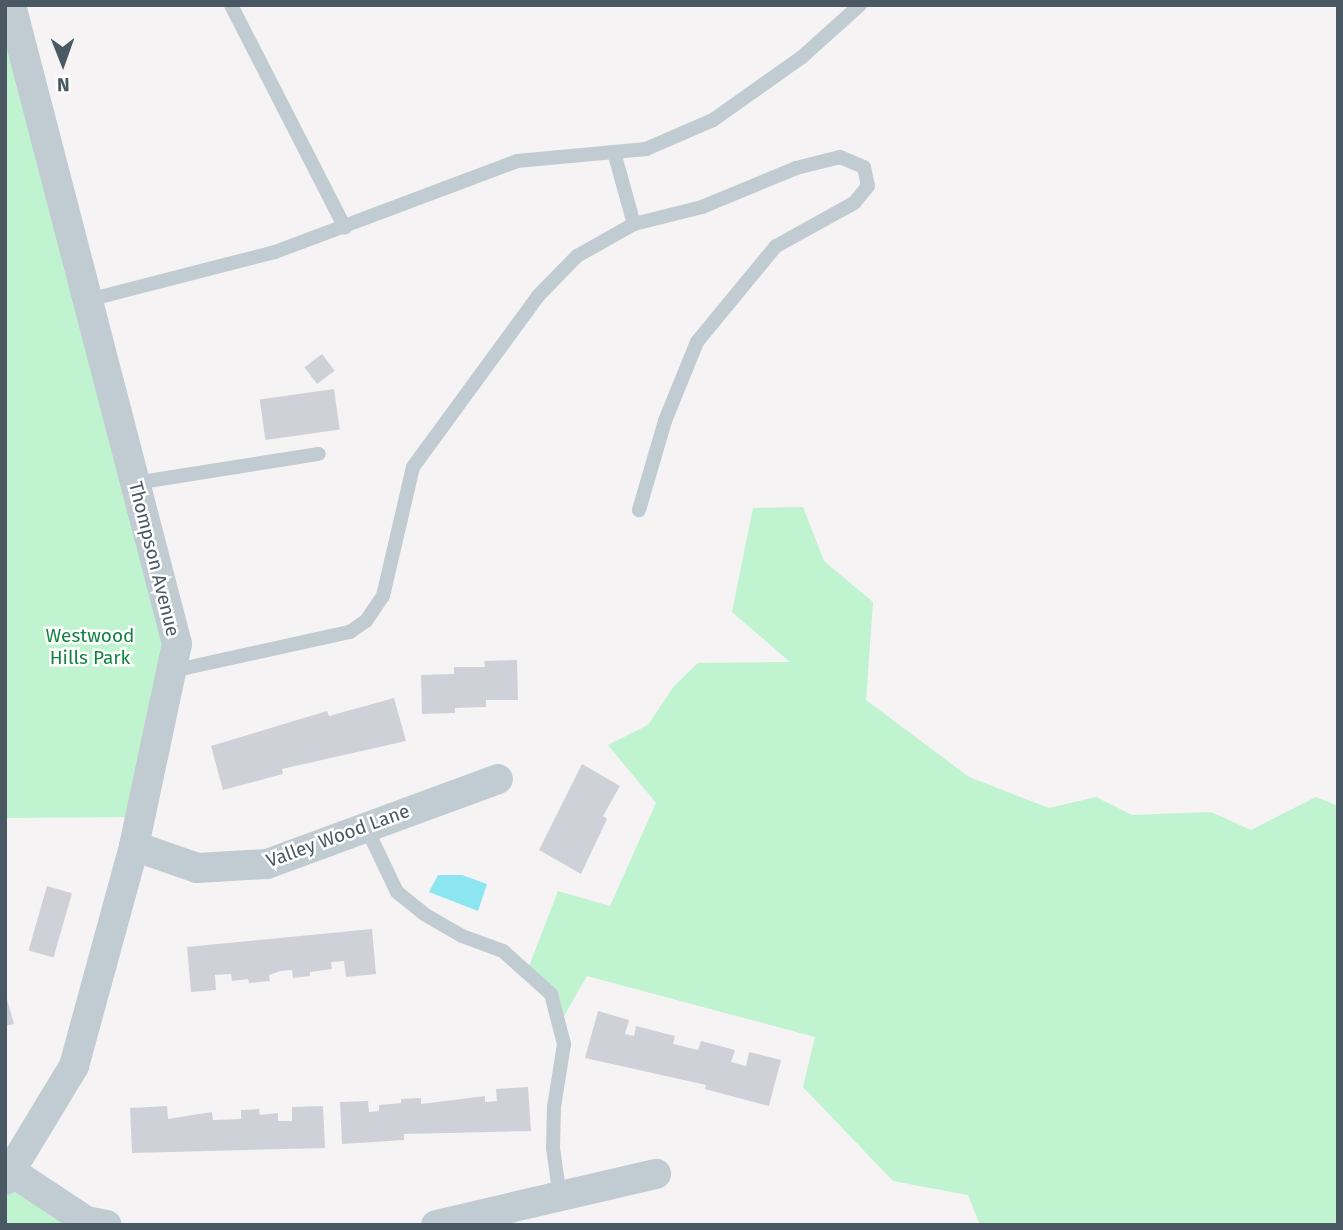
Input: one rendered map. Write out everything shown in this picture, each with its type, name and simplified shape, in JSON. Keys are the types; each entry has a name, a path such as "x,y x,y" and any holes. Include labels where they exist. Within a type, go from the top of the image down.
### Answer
{"street":[{"name":"Thompson Avenue","path":"8,1176 74,1066 134,846 177,643 11,5"},
{"name":"Valley Wood Lane","path":"134,846 197,869 267,864 498,779"},
{"path":"436,1225 656,1174"},
{"path":"8,1176 86,1221 107,1225"}],"lane":[{"path":"231,5 345,228"},
{"path":"88,300 275,252 517,162 646,149 713,120 802,57 860,5"},
{"path":"614,152 634,224"},
{"path":"172,671 350,632 366,621 383,596 413,467 538,296 577,256 634,224 702,206 796,168 841,158 864,167 868,186 854,204 776,246 697,342 665,421 639,510"},
{"path":"135,483 319,454"},
{"path":"366,827 397,892 424,914 462,936 503,951 551,994 564,1044 553,1121 561,1198"}],"green space":[{"name":"Westwood Hills Park","path":"5,5 177,644 141,817 5,818"},
{"path":"803,507 824,561 873,602 866,700 969,777 1049,808 1096,797 1132,815 1211,812 1251,830 1316,797 1338,806 1338,1225 980,1225 968,1195 893,1181 803,1087 815,1037 587,976 561,1021 528,969 558,891 610,906 656,803 608,745 648,725 674,686 698,663 790,662 732,612 753,508"},
{"path":"5,1180 83,1225 5,1225"}],"water":[{"path":"438,875 462,875 487,884 478,911 429,892"}],"building":[{"path":"322,354 335,371 317,384 304,367"},
{"path":"334,389 340,430 265,440 260,399"},
{"path":"517,660 518,700 486,700 486,707 455,708 455,713 422,714 421,675 454,674 454,667 485,667 484,661"},
{"path":"394,698 406,741 282,769 283,774 223,790 211,746 327,711 329,716"},
{"path":"582,764 620,786 603,816 607,819 581,874 539,850"},
{"path":"47,886 72,893 54,958 29,950"},
{"path":"372,929 376,974 346,977 344,961 331,962 332,969 310,972 310,976 293,978 292,970 280,971 269,975 270,981 249,983 248,979 232,981 231,974 215,975 216,990 191,992 187,947"},
{"path":"5,992 14,1024 5,1026"},
{"path":"598,1011 629,1020 625,1034 634,1036 636,1026 675,1036 673,1044 698,1050 701,1041 735,1050 731,1062 746,1066 749,1052 781,1060 769,1106 705,1089 706,1085 585,1058"},
{"path":"528,1087 531,1131 404,1134 404,1140 342,1144 340,1102 368,1101 369,1112 379,1111 379,1105 401,1103 401,1099 421,1098 421,1104 485,1096 485,1102 497,1101 496,1089"},
{"path":"167,1106 168,1119 212,1112 213,1120 241,1119 241,1110 259,1109 260,1115 278,1113 278,1121 292,1121 292,1107 323,1106 325,1148 132,1153 130,1108"}]}
